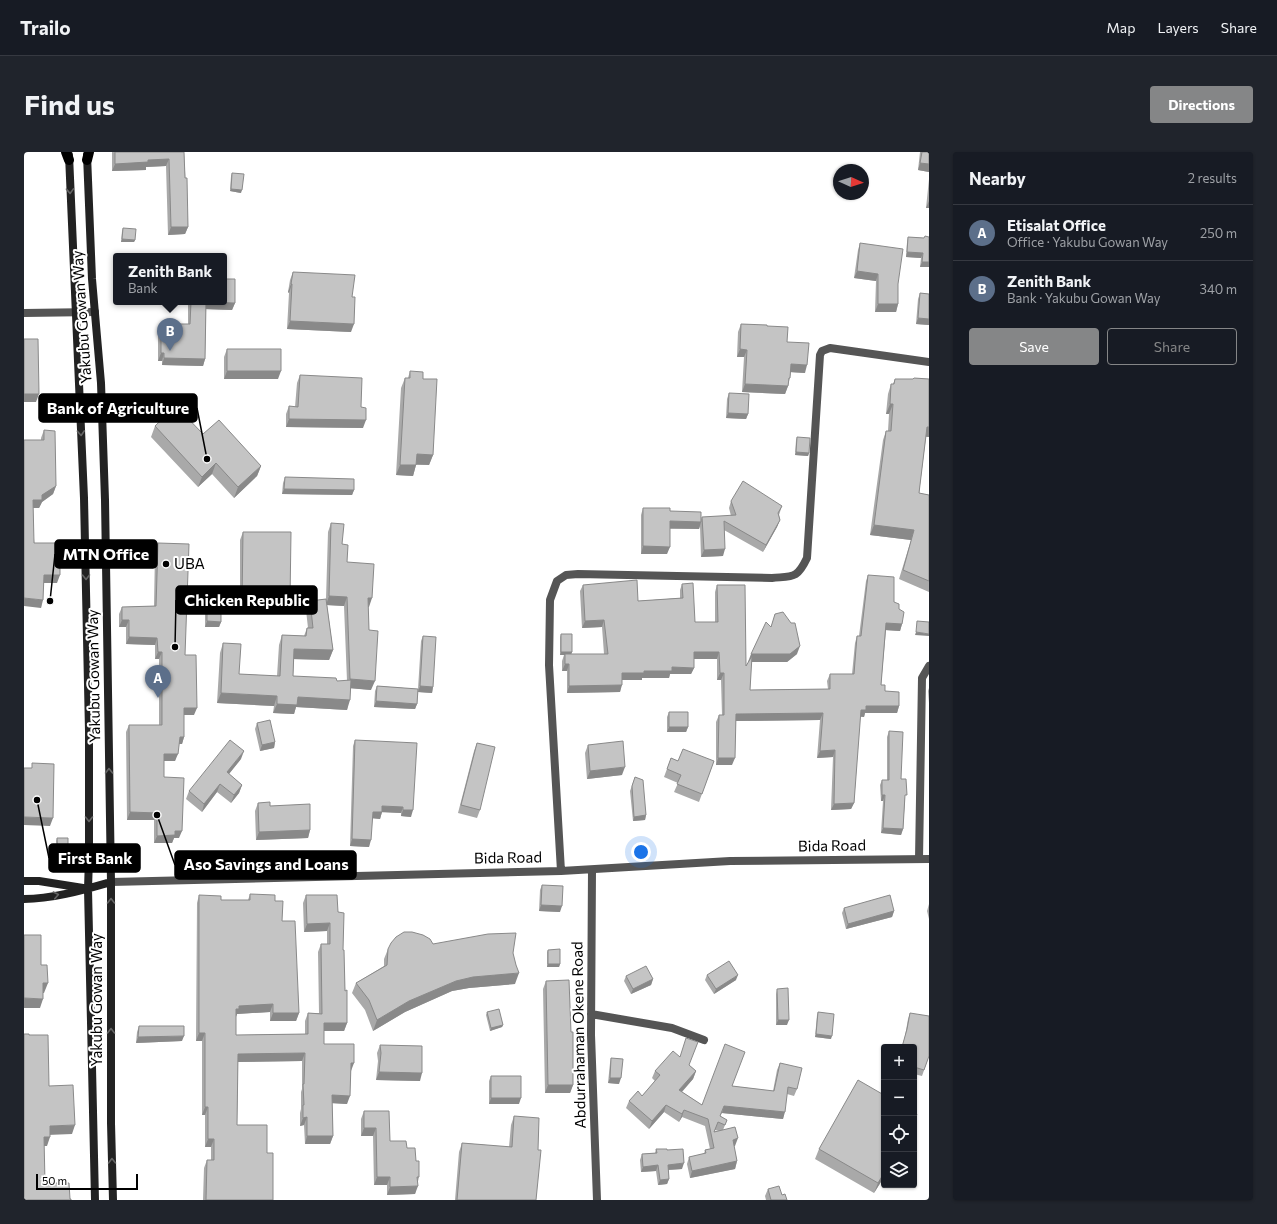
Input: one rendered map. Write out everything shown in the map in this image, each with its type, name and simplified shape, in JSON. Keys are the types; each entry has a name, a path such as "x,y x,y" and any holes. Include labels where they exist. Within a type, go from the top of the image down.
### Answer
{"street":[{"name":"Yakubu Gowan Way","path":"68,155 84,506 89,732 88,889 95,1200"},
{"name":"Yakubu Gowan Way","path":"88,155 92,280 101,383 104,492 111,882 111,1116 113,1200"},
{"path":"24,313 95,312"},
{"path":"561,871 549,665 550,600 557,582 566,575 578,574 772,578 793,576 801,570 807,558 820,355 822,351 830,348 929,362"},
{"path":"919,859 922,678 929,666"},
{"name":"Bida Road","path":"24,899 39,899 88,889 111,882 592,870 730,861 929,859"},
{"name":"Abdurrahaman Okene Road","path":"592,870 591,1014 597,1200"},
{"name":"Bida Road","path":"24,881 39,881 88,889"},
{"path":"591,1014 672,1028 704,1040"}],"building":[{"path":"115,152 184,152 185,178 187,178 188,227 171,227 169,159 115,164"},
{"path":"922,152 929,152 929,164 920,163"},
{"path":"232,173 244,174 242,190 231,189"},
{"path":"123,228 136,229 135,240 122,239"},
{"path":"925,236 929,237 929,262 922,262 923,253 907,252 908,237 924,238"},
{"path":"860,243 903,249 898,284 898,304 878,304 878,274 857,271"},
{"path":"293,272 355,275 352,297 355,297 354,324 290,321 291,284"},
{"path":"227,279 235,279 235,303 227,303"},
{"path":"920,293 929,294 929,319 918,318"},
{"path":"191,305 206,305 205,359 164,358 164,353 161,353 161,328 165,328 166,324 190,324"},
{"path":"741,324 788,327 787,342 809,343 807,365 791,364 788,386 745,384 747,350 740,349"},
{"path":"24,339 38,339 39,394 24,394"},
{"path":"227,349 281,349 281,371 227,371"},
{"path":"410,371 423,372 423,379 437,379 433,455 417,454 416,465 400,465 405,378 410,378"},
{"path":"300,375 362,378 361,407 366,408 366,420 289,419 289,406 298,407"},
{"path":"895,379 929,379 929,427 927,427 919,493 929,495 929,581 903,570 914,530 874,525 886,431 891,431 893,404 890,404 891,384 894,384"},
{"path":"729,393 749,394 748,414 728,413"},
{"path":"125,404 140,404 140,417 125,417"},
{"path":"176,406 203,434 219,420 261,466 238,487 216,463 202,477 155,426"},
{"path":"44,430 55,431 56,486 42,495 42,500 33,500 34,543 60,543 60,575 44,575 43,600 24,598 24,440 44,440"},
{"path":"797,437 810,438 809,453 796,452"},
{"path":"285,477 354,479 354,490 284,489"},
{"path":"743,481 782,506 778,513 780,520 766,545 724,521 725,549 704,550 702,517 736,515 731,501"},
{"path":"643,508 670,508 670,511 701,512 701,522 670,521 670,547 643,546"},
{"path":"331,523 344,524 342,544 348,545 347,562 374,564 372,598 368,598 369,630 378,631 375,681 350,679 347,597 329,596"},
{"path":"243,532 291,532 290,600 242,602"},
{"path":"158,543 189,544 185,655 196,655 197,708 184,708 184,737 180,737 178,754 164,754 164,777 184,778 182,831 175,831 175,835 157,836 157,813 130,812 129,725 162,725 162,652 158,652 157,638 129,637 129,620 122,620 122,607 156,606"},
{"path":"868,575 894,577 894,602 899,604 899,609 904,612 902,624 886,623 881,685 885,685 885,691 899,692 899,706 866,706 866,710 861,710 854,803 834,804 835,750 820,751 823,713 736,714 735,758 718,758 719,715 724,715 724,673 720,673 719,652 694,652 694,668 672,667 672,671 622,673 622,685 569,686 569,664 565,664 565,654 608,654 604,620 585,621 583,585 637,580 638,601 683,598 682,584 693,583 695,622 718,622 717,585 745,585 746,666 752,656 750,690 830,689 830,674 854,674 857,636 861,636"},
{"path":"326,599 333,650 294,649 293,676 336,678 337,681 351,680 350,700 298,697 297,705 277,704 277,696 221,693 223,643 241,644 239,674 280,676 282,635 306,636 307,628 313,628 310,601"},
{"path":"207,604 221,605 221,622 207,621"},
{"path":"783,612 791,623 795,623 800,646 790,654 751,654 766,622 771,627 775,614"},
{"path":"917,621 929,622 929,634 916,632"},
{"path":"561,634 572,634 572,652 561,652"},
{"path":"423,636 436,637 433,687 420,686"},
{"path":"377,686 418,689 417,704 376,701"},
{"path":"669,712 688,712 688,727 669,727"},
{"path":"270,720 275,742 262,745 257,723"},
{"path":"889,731 903,732 901,779 906,779 907,795 905,795 903,829 883,828 885,795 882,795 882,780 889,780"},
{"path":"230,740 244,751 227,772 242,785 234,795 220,784 204,804 189,791"},
{"path":"355,740 417,743 413,810 403,810 403,807 382,806 382,812 373,812 371,840 352,839"},
{"path":"623,741 625,767 590,771 588,745"},
{"path":"477,743 495,747 480,810 461,805"},
{"path":"683,749 714,761 702,794 677,784 681,775 667,769 671,758 678,761"},
{"path":"32,763 54,764 53,818 24,817 24,768 32,768"},
{"path":"635,777 643,780 646,815 634,817 632,786"},
{"path":"270,802 270,806 310,804 310,830 259,832 258,803"},
{"path":"57,838 68,838 68,854 58,855"},
{"path":"542,885 563,886 562,906 541,905"},
{"path":"250,894 275,895 275,901 283,901 282,921 295,921 299,1013 273,1013 273,1004 239,1006 239,1009 236,1009 236,1035 308,1034 308,1013 322,1014 321,944 330,944 330,923 307,924 306,895 337,895 338,912 344,913 343,950 345,991 347,990 347,1023 324,1023 324,1044 354,1044 354,1063 351,1063 350,1096 332,1095 333,1136 307,1136 307,1117 303,1118 305,1053 238,1054 237,1125 267,1125 267,1153 273,1153 273,1200 206,1200 207,1160 214,1160 214,1139 208,1139 208,1107 205,1107 205,1033 199,1033 199,895 221,896 221,900 250,900"},
{"path":"890,895 894,911 848,924 844,908"},
{"path":"404,932 412,932 423,935 430,939 433,944 488,934 516,933 513,953 519,973 473,977 456,981 409,1001 377,1020 369,1000 356,983 387,965 388,949 391,943 396,937"},
{"path":"24,935 41,935 41,965 47,965 48,983 43,983 43,999 24,998"},
{"path":"560,949 560,964 548,964 548,950"},
{"path":"729,961 738,975 716,989 707,975"},
{"path":"646,966 653,979 633,989 626,976"},
{"path":"569,980 571,1032 573,1032 573,1085 548,1085 546,981"},
{"path":"788,988 789,1020 778,1020 777,989"},
{"path":"499,1009 503,1025 491,1028 487,1012"},
{"path":"818,1012 834,1014 832,1036 816,1034"},
{"path":"910,1013 929,1016 929,1056 924,1070 917,1068 917,1044 903,1044"},
{"path":"139,1026 184,1026 184,1036 138,1037"},
{"path":"24,1034 48,1035 49,1086 73,1085 75,1125 50,1126 50,1137 44,1137 45,1183 69,1183 71,1200 24,1200"},
{"path":"686,1038 698,1042 689,1065 696,1071 679,1090 702,1105 725,1044 745,1052 732,1086 774,1091 780,1063 802,1068 797,1089 788,1087 785,1112 724,1106 720,1116 727,1120 725,1125 718,1122 714,1132 735,1127 738,1138 733,1140 737,1161 692,1171 689,1157 706,1153 705,1150 714,1148 708,1119 684,1110 682,1114 666,1105 652,1121 629,1101 638,1091 642,1096 660,1075 655,1071 673,1051 680,1057"},
{"path":"380,1045 422,1046 422,1073 379,1072 381,1053"},
{"path":"611,1058 623,1059 621,1078 610,1078"},
{"path":"491,1076 521,1076 521,1098 491,1098"},
{"path":"858,1080 881,1093 881,1178 878,1183 819,1149"},
{"path":"364,1111 389,1111 390,1141 406,1141 407,1148 415,1148 416,1161 419,1161 419,1177 417,1177 418,1186 390,1187 390,1177 377,1177 376,1128 364,1128"},
{"path":"514,1116 539,1118 538,1150 541,1150 536,1200 457,1200 462,1143 512,1147"},
{"path":"656,1149 683,1149 684,1163 668,1165 669,1179 660,1180 658,1165 643,1167 642,1154 657,1153"},
{"path":"779,1186 782,1195 785,1194 787,1200 771,1200 768,1189"}],"place":[{"name":"Zenith Bank","path":"170,351"},
{"name":"Bank of Agriculture","path":"207,459"},
{"name":"UBA","path":"166,564"},
{"name":"MTN Office","path":"50,601"},
{"name":"Chicken Republic","path":"175,647"},
{"name":"Etisalat Office","path":"158,698"},
{"name":"First Bank","path":"37,800"},
{"name":"Aso Savings and Loans","path":"157,815"}]}
